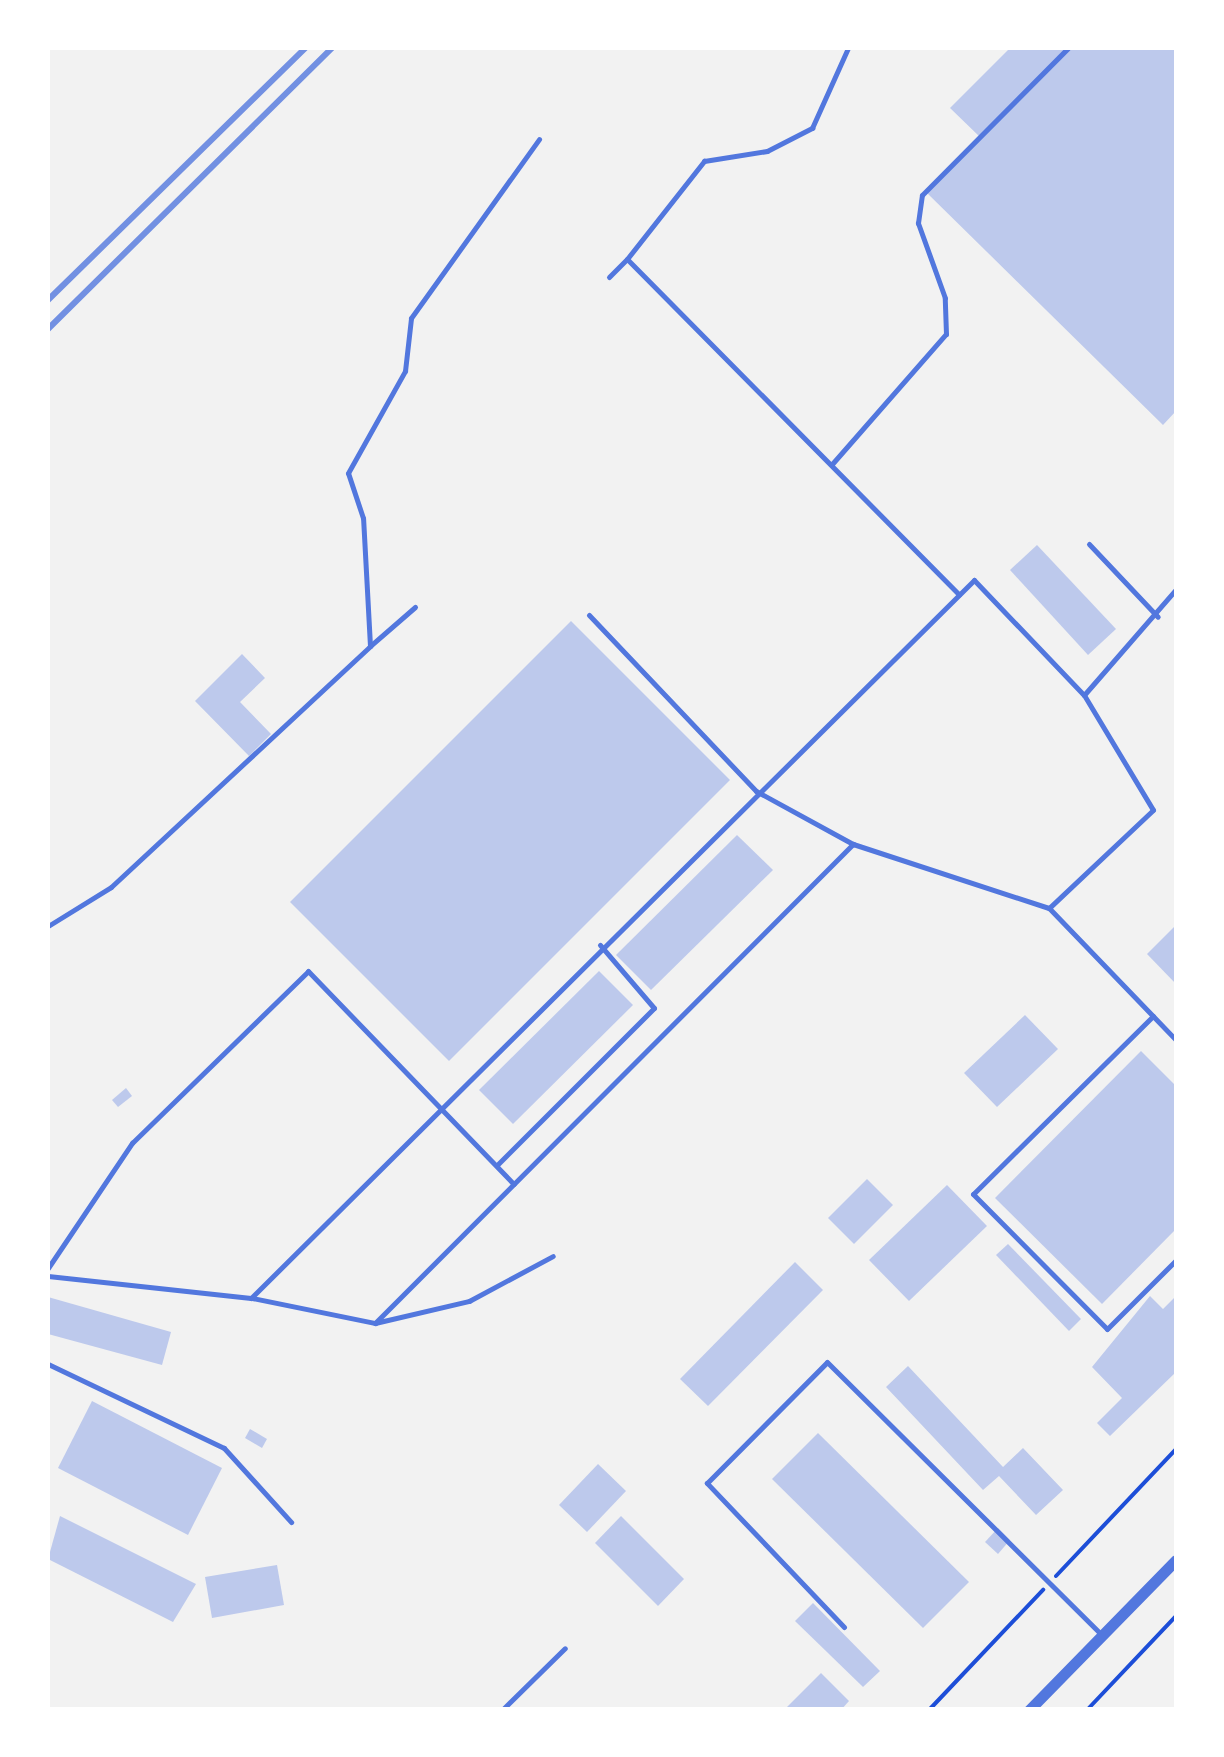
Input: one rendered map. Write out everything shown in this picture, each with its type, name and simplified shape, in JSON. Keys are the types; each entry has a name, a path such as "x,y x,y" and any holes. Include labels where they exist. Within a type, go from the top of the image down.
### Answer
{"street":[{"path":"1029,1710 1176,1560"}],"lane":[{"path":"609,277 704,161 767,151 812,128 848,48"},
{"path":"832,464 946,334 945,298 918,224 922,195 1068,48"},
{"path":"370,646 364,518 348,473 405,371 412,318 539,138"},
{"path":"627,259 959,594"},
{"path":"1089,544 1158,617"},
{"path":"251,1298 600,945 974,580 1084,694 1152,810 1050,908"},
{"path":"1084,694 1158,617 1176,589"},
{"path":"48,926 111,887 415,607"},
{"path":"589,615 756,791 853,844 1050,908 1176,1040"},
{"path":"375,1322 853,844"},
{"path":"497,1166 654,1008 600,945"},
{"path":"48,1268 132,1144 308,971 514,1184"},
{"path":"1153,1016 973,1194 1107,1329 1176,1260"},
{"path":"48,1276 251,1298 375,1322 469,1301 552,1256"},
{"path":"844,1626 707,1484 827,1362 1103,1636"},
{"path":"48,1364 224,1448 291,1522"},
{"path":"502,1710 565,1648"}],"path":[{"path":"1087,1710 1176,1616"}],"building":[{"path":"1010,48 1176,48 1176,411 1163,425 927,193 981,138 950,108"},
{"path":"1037,545 1116,629 1088,655 1010,570"},
{"path":"571,621 730,780 449,1061 290,902"},
{"path":"242,654 265,678 240,702 271,734 249,756 195,701"},
{"path":"737,835 773,870 651,990 616,955"},
{"path":"1176,925 1176,984 1147,954"},
{"path":"599,971 633,1005 513,1124 479,1090"},
{"path":"1025,1015 1058,1049 997,1107 964,1073"},
{"path":"1141,1051 1176,1086 1176,1229 1102,1304 995,1198"},
{"path":"126,1088 132,1096 118,1107 112,1100"},
{"path":"867,1179 893,1205 854,1244 828,1218"},
{"path":"947,1185 987,1226 909,1301 869,1260"},
{"path":"1008,1244 1081,1319 1069,1331 996,1255"},
{"path":"795,1262 823,1290 708,1406 680,1379"},
{"path":"1150,1296 1163,1309 1176,1296 1176,1372 1110,1436 1097,1423 1122,1398 1092,1367"},
{"path":"48,1297 171,1332 162,1365 48,1334"},
{"path":"908,1366 1003,1467 1023,1448 1063,1490 1036,1515 999,1476 983,1490 886,1387"},
{"path":"92,1401 222,1468 188,1535 58,1468"},
{"path":"250,1429 267,1439 262,1448 245,1438"},
{"path":"818,1433 969,1582 923,1628 772,1479"},
{"path":"598,1464 626,1491 587,1532 559,1505"},
{"path":"60,1516 196,1584 173,1622 48,1559"},
{"path":"621,1516 684,1579 658,1606 595,1543"},
{"path":"998,1528 1010,1540 998,1554 985,1542"},
{"path":"277,1565 284,1605 212,1618 205,1577"},
{"path":"813,1603 880,1671 863,1687 795,1621"},
{"path":"821,1673 849,1701 841,1710 784,1710"}],"railway":[{"path":"48,300 305,48"},
{"path":"48,329 332,48"}]}
